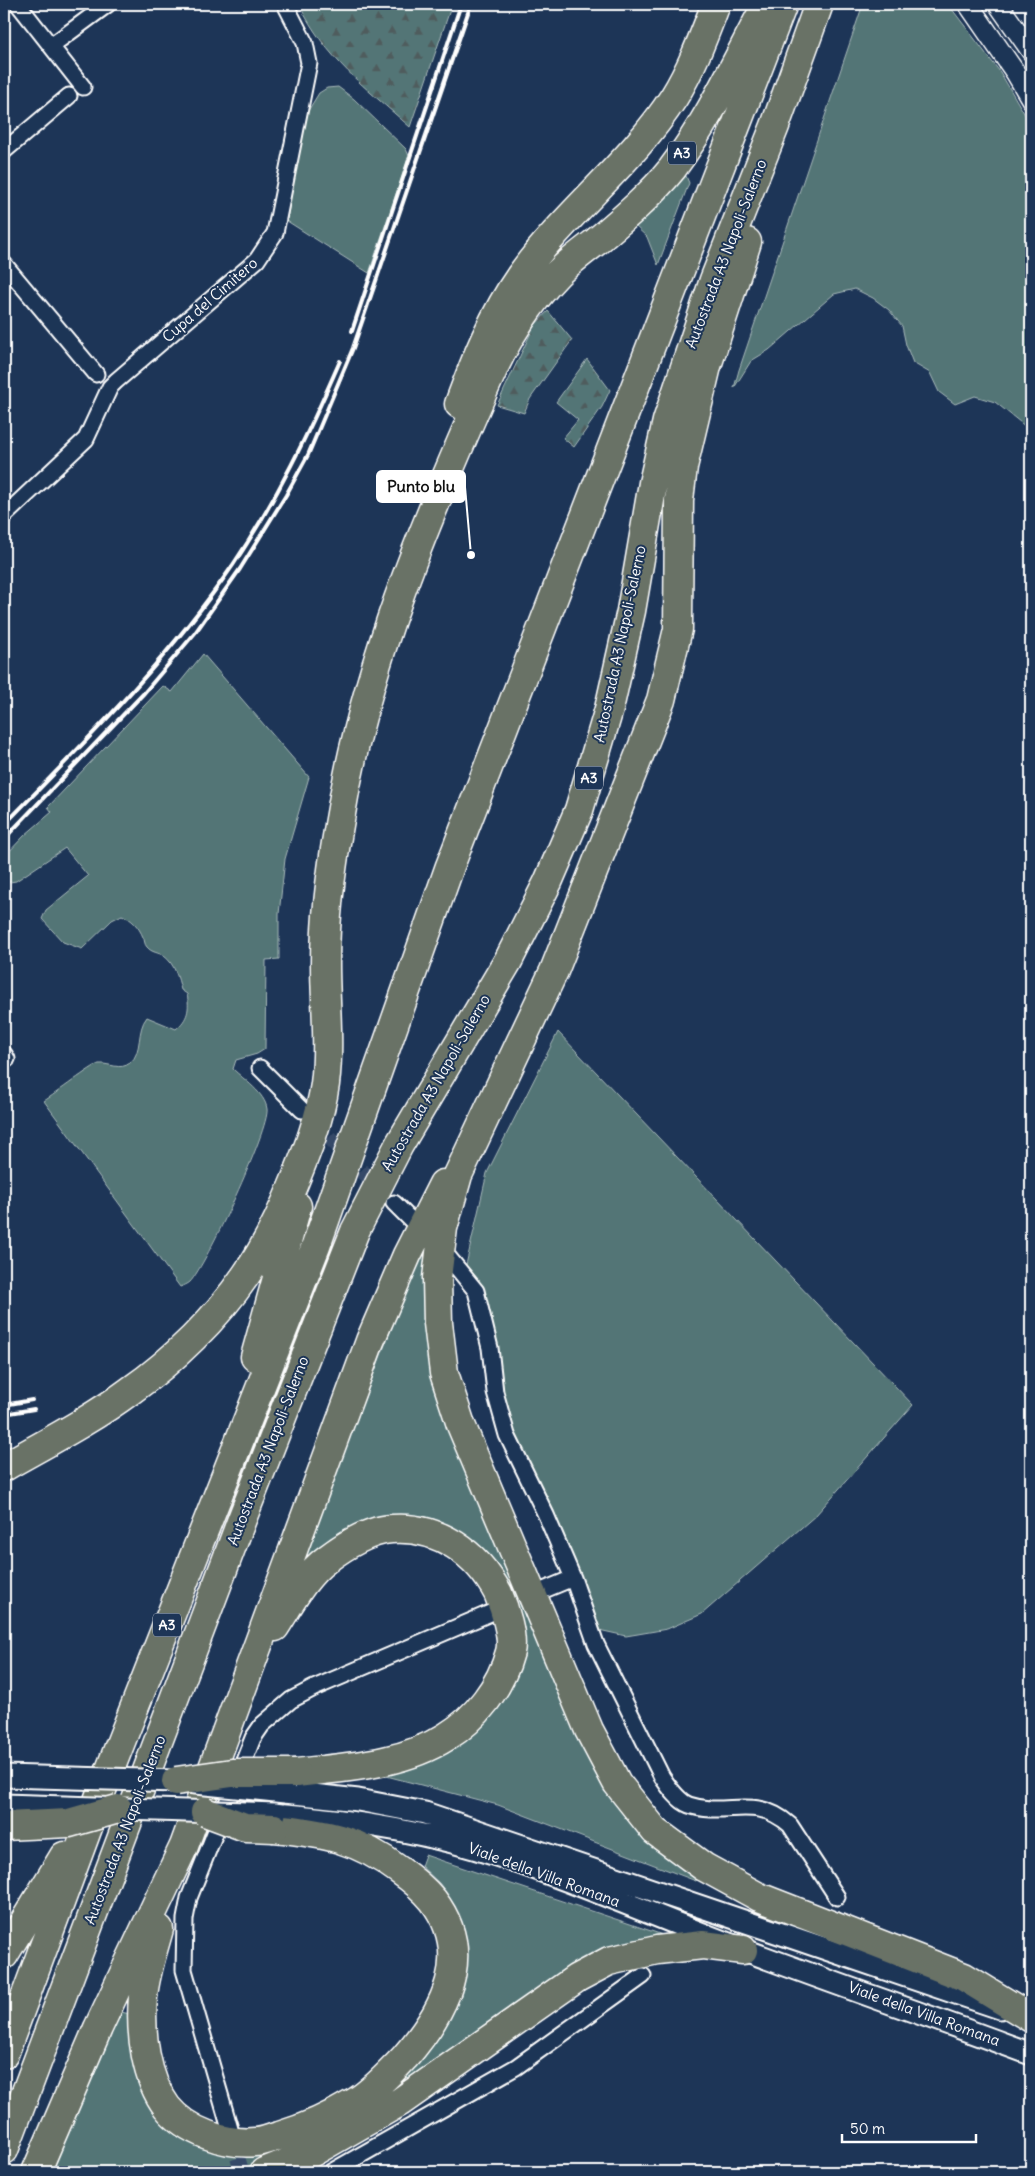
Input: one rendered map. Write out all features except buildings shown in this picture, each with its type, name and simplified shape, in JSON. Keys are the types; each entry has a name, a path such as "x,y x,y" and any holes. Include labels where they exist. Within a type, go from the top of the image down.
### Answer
{"highway":[{"path":"416,549 445,446 479,350 505,300 522,274 542,250 653,126 675,96 716,4"},
{"name":"A3","path":"202,1534 283,1262 311,1111 327,1065 326,927 338,826 364,700 399,592 500,355 538,297 559,272 616,225 671,170 707,115 767,4"},
{"name":"Autostrada A3 Napoli-Salerno","path":"4,2054 109,1802 202,1534 316,1246 450,866 783,4"},
{"name":"Autostrada A3 Napoli-Salerno","path":"4,2150 242,1519 355,1231 399,1144 508,961 548,882 579,810 609,709 631,610 653,483 667,422 714,280 775,126 819,4"},
{"path":"775,126 750,232 707,366 683,467 679,500 678,629 661,700 558,963 458,1175 443,1228 437,1278 438,1323 444,1373 461,1425 589,1730 617,1783 655,1831 704,1867 759,1897 964,1977 1031,2018"},
{"path":"204,1812 245,1827 275,1821 360,1845 384,1859 423,1887 442,1912 451,1936 454,1965 444,2000 427,2032 394,2069 358,2100 305,2128 255,2142 220,2140 192,2127 168,2107 150,2071 143,2029 143,1996 150,1960 184,1846 370,1341 435,1198 511,1062"},
{"name":"A3","path":"4,1467 126,1394 158,1371 204,1325 247,1275 280,1217 306,1155 311,1111"},
{"path":"176,1781 232,1773 290,1783 411,1754 446,1737 478,1710 498,1682 510,1650 505,1608 489,1576 461,1547 427,1532 391,1529 359,1539 320,1566 305,1580 247,1671"},
{"path":"4,1826 69,1823 109,1802"},
{"path":"4,1955 109,1802"},
{"path":"36,2172 98,2028 184,1846"},
{"path":"264,2172 311,2153 400,2102 577,1978 609,1961 656,1950 703,1945 743,1950"}],"main road":[{"path":"4,1776 176,1781"},
{"name":"Viale della Villa Romana","path":"290,1783 358,1800 425,1813 1031,2018"},
{"path":"4,1805 109,1802 204,1812"},
{"name":"Viale della Villa Romana","path":"275,1821 345,1820 377,1825 498,1855 743,1950 908,2007 1031,2054"}],"street":[{"path":"18,4 83,86"},
{"path":"51,46 108,4"},
{"name":"Cupa del Cimitero","path":"4,516 86,439 110,387 231,284 268,246 275,233 310,64 306,43 285,4"},
{"path":"968,4 1015,72 1031,99"},
{"path":"998,4 1031,51"},
{"path":"4,151 69,96"},
{"path":"4,264 96,374"},
{"path":"260,1068 311,1111"},
{"path":"394,1203 412,1221"},
{"path":"449,1258 476,1291 490,1348 495,1392 505,1429 573,1578 596,1644 662,1777 675,1794 688,1804 706,1807 766,1809 780,1816 790,1825 837,1897"},
{"path":"544,1590 573,1578"},
{"path":"230,2129 184,1970 183,1942 190,1898 246,1750 262,1725 291,1700 314,1688 495,1611"},
{"path":"331,2172 516,2067 643,1976"}],"green space":[{"path":"299,4 452,4 410,127 362,85 334,56 321,41"},
{"path":"863,4 948,4 1000,72 1031,125 1031,431 995,402 975,396 955,404 939,392 930,373 913,363 906,345 902,326 889,310 873,298 855,289 834,294 769,350 751,361 734,388"},
{"path":"338,87 354,99 406,149 409,156 369,273 287,221 303,119 319,93 327,88"},
{"path":"686,176 689,183 658,265 647,237 635,226"},
{"path":"548,311 572,340 530,399 524,413 497,405 534,326"},
{"path":"587,359 610,390 602,407 574,447 563,438 578,420 556,402"},
{"path":"203,654 309,777 285,859 279,914 279,959 266,960 265,1049 257,1054 236,1060 233,1069 262,1098 267,1109 265,1121 248,1168 222,1226 198,1271 190,1282 180,1287 44,1101 99,1064 119,1067 130,1063 137,1053 142,1028 147,1017 176,1029 186,1017 187,994 181,990 176,972 168,959 145,945 144,938 137,927 126,917 122,915 112,920 82,949 63,942 42,919 46,910 88,876 65,848 16,881 4,883 4,857 25,835 52,812 48,807 163,686 172,692"},
{"path":"558,1032 913,1405 816,1515 702,1614 667,1629 626,1636 599,1630 508,1426 499,1355 480,1283 466,1265 487,1173"},
{"path":"431,1252 430,1320 586,1739 699,1875 696,1881 498,1805 371,1772 474,1727 516,1612 511,1586 495,1562 467,1538 404,1521 303,1567 318,1519 420,1254"},
{"path":"425,1855 663,1935 663,1940 278,2159 244,2172 42,2172 121,2012 134,2015 145,2085 237,2151 370,2099 465,1963 465,1934 455,1907 440,1884 421,1866"}],"tunnel":[{"path":"313,1121 381,1190"},
{"path":"231,2136 242,2172"}],"railway":[{"path":"352,331 461,4"},
{"path":"4,839 144,693 195,633 240,569 286,495 308,455 353,348 471,4"},
{"path":"4,825 124,700 153,668 208,600 249,541 278,491 304,440 340,361"},
{"path":"4,1405 32,1400"},
{"path":"4,1414 34,1409"}],"place":[{"name":"Punto blu","path":"471,555"}]}
